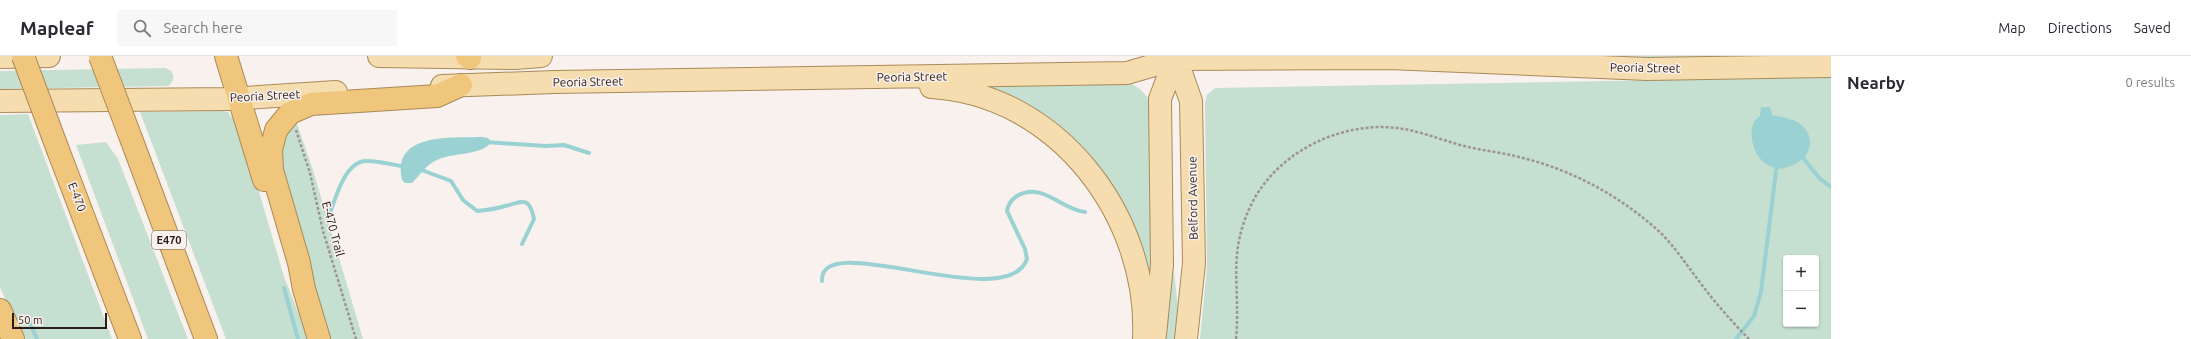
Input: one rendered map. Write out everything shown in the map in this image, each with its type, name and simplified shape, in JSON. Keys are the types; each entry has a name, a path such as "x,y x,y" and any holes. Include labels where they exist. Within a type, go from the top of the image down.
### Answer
{"highway":[{"name":"E-470","path":"23,56 130,339"},
{"name":"E470","path":"100,56 206,339"},
{"path":"226,56 290,267 304,289"},
{"path":"319,339 304,289 299,263 271,164 272,142 282,121 294,111 311,104 438,96 461,85"},
{"path":"0,310 13,339"}],"main road":[{"path":"0,57 48,56"},
{"path":"379,56 541,56"},
{"path":"1154,339 1162,270 1160,99 1170,57"},
{"name":"Peoria Street","path":"0,101 239,98 461,85 1127,73 1170,57 1388,57 1647,69 1831,66"},
{"name":"Belford Avenue","path":"1170,57 1191,101 1194,263 1186,339"},
{"path":"824,78 846,88 929,87 970,94 1014,111 1054,136 1077,157 1096,180 1118,215 1126,232 1135,258 1141,284 1144,308 1144,339"}],"path":[{"name":"E-470 Trail","path":"294,124 310,173 323,231 356,339"},
{"path":"1236,339 1236,249 1242,225 1261,189 1283,165 1317,142 1339,133 1379,127 1412,131 1465,146 1536,161 1572,174 1610,194 1659,231 1703,287 1749,339"}],"green space":[{"path":"1624,56 1830,56 1657,58"},
{"path":"166,68 171,71 173,75 173,81 168,86 0,89 0,71"},
{"path":"1831,77 1831,339 1200,339 1207,267 1205,102 1207,95 1215,88"},
{"path":"1129,82 1140,89 1151,101 1153,289 1121,207 979,86"},
{"path":"140,112 228,112 231,117 237,117 284,277 309,339 226,339"},
{"path":"28,114 112,339 23,339 0,287 0,115"},
{"path":"296,121 313,170 363,339 329,339 276,148"},
{"path":"106,142 118,159 188,339 148,339 76,145"},
{"path":"1169,273 1174,273 1178,307 1178,339 1162,339"}],"water":[{"path":"1761,107 1770,107 1772,115 1793,120 1804,127 1810,142 1807,153 1800,161 1786,168 1774,168 1764,162 1757,154 1753,143 1752,132 1754,122 1760,116"},
{"path":"441,138 488,138 491,141 488,146 483,149 437,160 426,167 412,183 405,183 402,180 401,164 406,153 415,146 427,141"}],"waterway":[{"path":"485,142 546,146 564,145 589,153"},
{"path":"1800,154 1820,179 1831,187"},
{"path":"329,216 342,182 347,174 359,162 377,162 406,167"},
{"path":"1736,339 1754,316 1761,292 1777,163"},
{"path":"419,169 451,181 463,200 477,211 495,209 521,202 527,203 530,206 534,219 522,244"},
{"path":"822,281 829,267 850,263 880,265 953,277 986,279 1012,274 1027,259 1025,249 1007,211 1009,204 1013,199 1026,192 1035,192 1052,198 1068,207 1085,212"},
{"path":"284,288 298,339"},
{"path":"29,321 37,339"}]}
